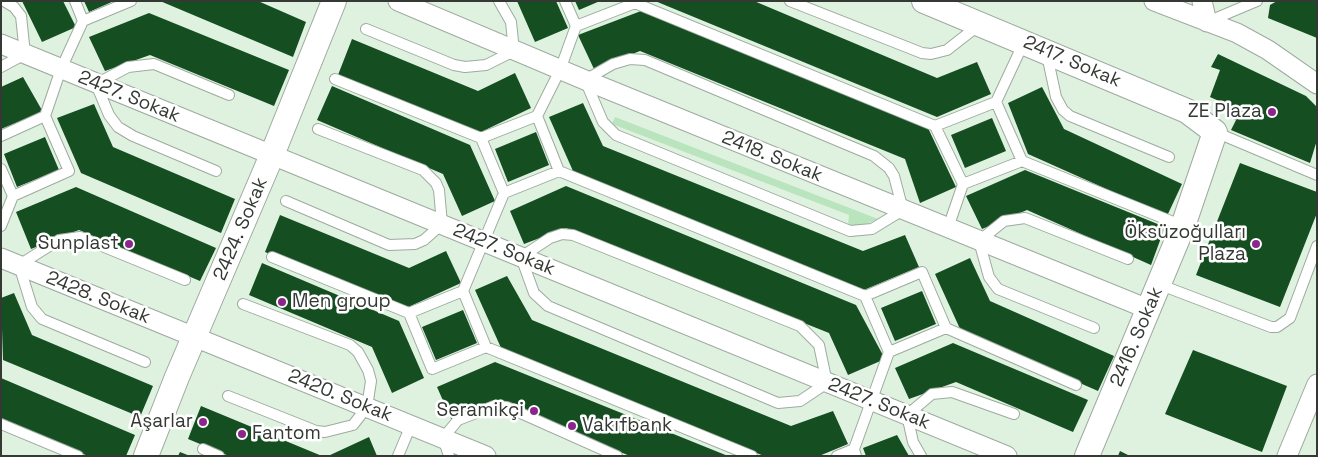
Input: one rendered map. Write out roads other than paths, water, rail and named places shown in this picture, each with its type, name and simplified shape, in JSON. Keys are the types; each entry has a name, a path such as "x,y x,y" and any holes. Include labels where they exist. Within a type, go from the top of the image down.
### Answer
{"street":[{"name":"2424. Sokak","path":"146,456 272,155 334,1"},
{"name":"2418. Sokak","path":"398,1 560,70 1148,310"},
{"name":"2417. Sokak","path":"924,1 1187,111 1215,132"},
{"path":"1154,1 1237,33 1268,50 1317,84"},
{"path":"1202,1 1207,22"},
{"name":"2427. Sokak","path":"1,44 1007,456"},
{"name":"2416. Sokak","path":"1087,456 1183,226 1215,132"},
{"name":"2428. Sokak","path":"10,262 195,337"},
{"name":"2420. Sokak","path":"195,337 486,456"},
{"path":"1287,456 1317,384"}],"lane":[{"path":"1,68 25,54 21,16 14,6 4,1"},
{"path":"75,1 83,21"},
{"path":"1,226 13,196 69,171 45,116 61,69 83,21 131,1"},
{"path":"366,29 454,65 465,67 486,65 514,51 511,22 499,1"},
{"path":"335,79 481,138 537,116 560,70 576,26 565,1"},
{"path":"790,1 922,53 931,54 947,50 980,24"},
{"path":"1207,22 1257,1"},
{"path":"576,26 635,2 935,126 962,184 948,228"},
{"path":"935,126 996,102 1024,42"},
{"path":"1046,52 1056,98 1063,110 1070,116 1169,157"},
{"path":"645,60 874,156 889,168 894,176 902,210 880,225 863,231 850,231 832,224 616,135 603,122 585,80 622,61 645,60"},
{"path":"216,170 133,136 118,127 109,115 96,84 128,67 154,64 229,95"},
{"path":"996,102 1022,161"},
{"path":"1,136 45,116"},
{"path":"537,116 559,170 865,296 889,352 855,452 837,456"},
{"path":"286,201 389,245 415,244 424,240 442,224 439,190 436,183 423,170 318,130"},
{"path":"1215,132 1317,175"},
{"path":"481,138 504,194"},
{"path":"962,184 1022,161 1183,226"},
{"path":"1,169 13,196"},
{"path":"272,257 409,313 463,291 504,194 559,170"},
{"path":"1094,328 998,289 989,277 979,241 1004,221 1025,218 1128,259"},
{"path":"573,235 800,326 819,345 827,383 800,401 778,403 548,306 534,294 521,257 556,236 573,235"},
{"path":"145,362 42,319 32,307 10,262 59,240 80,237 185,280"},
{"path":"1158,284 1271,327 1277,327 1290,318 1317,246"},
{"path":"865,296 922,272 946,328 1076,385"},
{"path":"463,291 486,347"},
{"path":"228,396 316,432 325,432 353,425 367,406 370,381 368,370 358,352 350,345 243,304"},
{"path":"409,313 432,369 486,347 752,456"},
{"path":"889,352 946,328"},
{"path":"921,456 913,442 907,415 926,398 946,391 1014,414"},
{"path":"449,456 443,438 458,420 488,407 500,406 617,456"},
{"path":"1,424 78,456"},
{"path":"398,456 411,425"},
{"path":"203,449 219,456"}],"place":[{"name":"ZE Plaza","path":"1272,112"},
{"name":"Sunplast","path":"129,244"},
{"name":"Öksüzoğulları Plaza","path":"1256,244"},
{"name":"Men group","path":"282,302"},
{"name":"Seramikçi","path":"534,411"},
{"name":"Aşarlar","path":"203,422"},
{"name":"Vakıfbank","path":"572,426"},
{"name":"Fantom","path":"242,434"}]}
